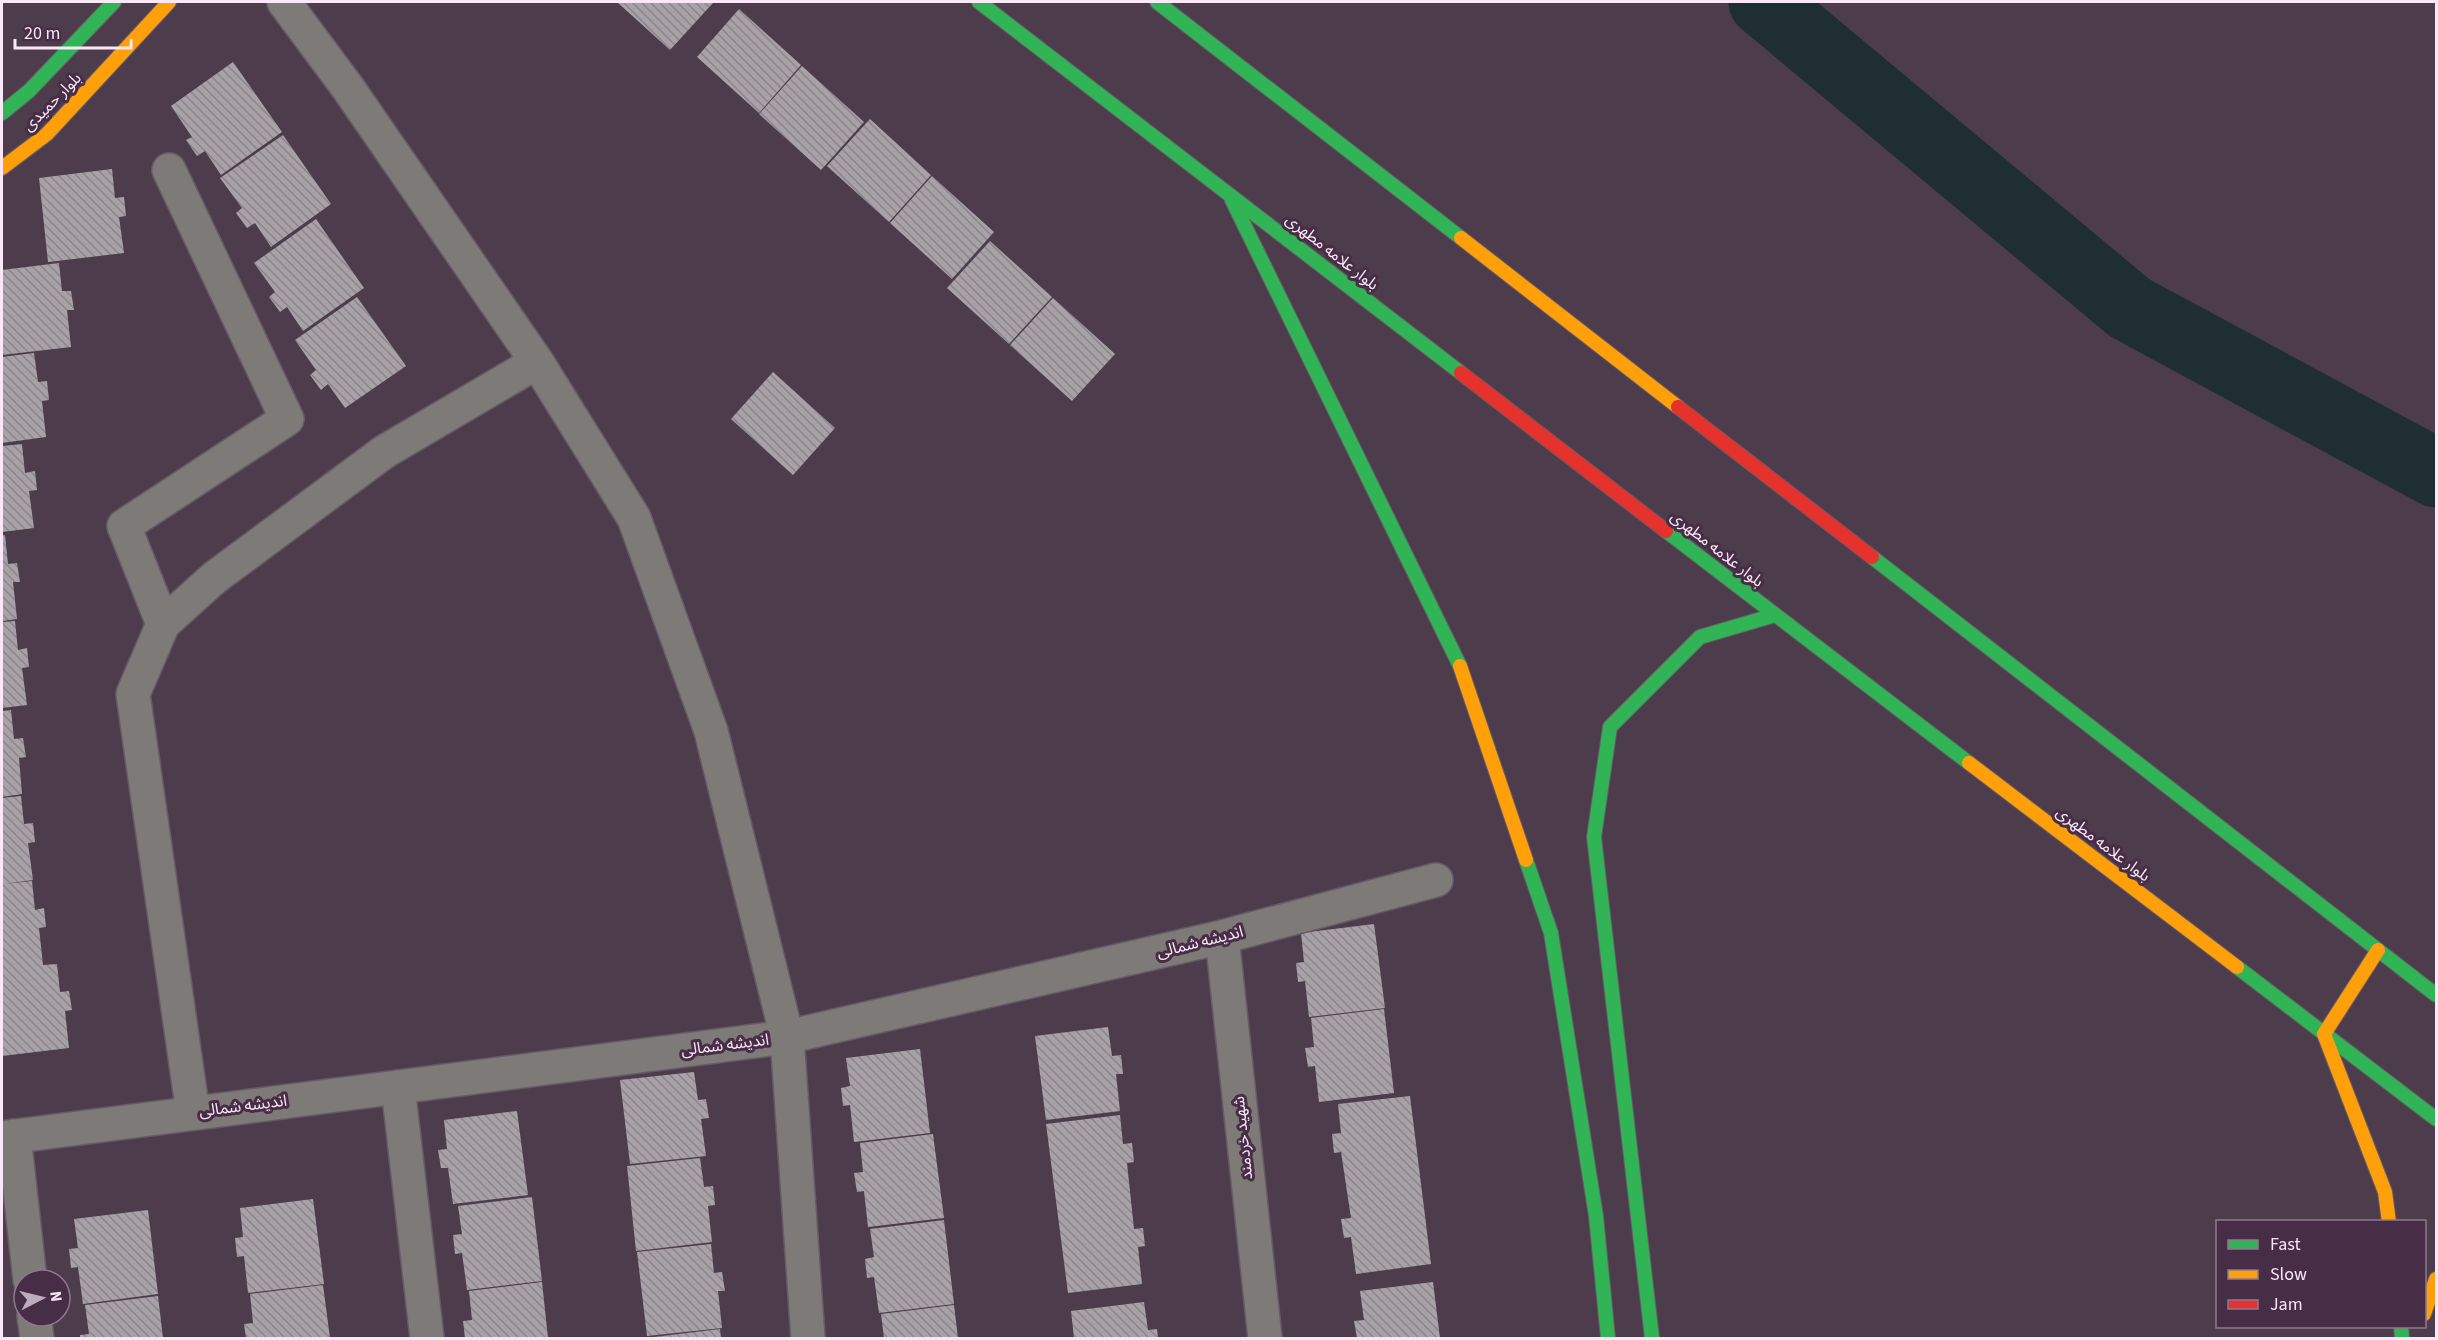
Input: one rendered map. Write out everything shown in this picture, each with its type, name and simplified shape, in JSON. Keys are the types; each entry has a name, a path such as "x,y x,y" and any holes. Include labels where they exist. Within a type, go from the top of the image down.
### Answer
{"street":[{"name":"بلوار حمیدی","path":"2,113 29,91 114,2"},
{"name":"بلوار حمیدی","path":"2,168 47,134 169,2"},
{"path":"284,2 348,88 537,362 634,518 711,730 787,1037 808,1338"},
{"name":"بلوار علامه مطهری","path":"980,2 1775,615 2436,1119"},
{"path":"1157,2 2436,995"},
{"path":"163,624 124,526 287,419 170,170"},
{"path":"1229,193 1464,672 1551,933 1596,1216 1608,1338"},
{"path":"193,1113 133,694 163,624 214,578 384,452 537,362"},
{"path":"1652,1338 1594,837 1610,727 1700,637 1775,615"},
{"name":"اندیشه شمالی","path":"8,1137 787,1037 1222,937 1436,880"},
{"name":"شهید خردمند","path":"1222,937 1265,1338"},
{"path":"2378,950 2324,1034 2385,1192 2389,1220"},
{"path":"398,1087 427,1338"},
{"path":"8,1137 28,1268"},
{"path":"2426,1308 2436,1279"}],"building":[{"path":"617,2 712,2 713,3 670,50"},
{"path":"739,9 801,65 759,113 697,57"},
{"path":"233,62 282,132 221,175 205,151 197,156 186,140 192,137 171,106"},
{"path":"802,66 864,122 821,170 759,114"},
{"path":"870,119 931,175 889,222 827,166"},
{"path":"283,135 331,204 271,247 255,223 247,228 236,213 242,208 220,178"},
{"path":"112,169 115,198 124,197 126,216 119,217 124,253 48,262 39,178"},
{"path":"932,176 994,232 952,279 890,223"},
{"path":"316,219 364,288 303,331 287,307 280,312 269,297 275,292 254,263"},
{"path":"990,241 1052,297 1009,344 947,288"},
{"path":"59,263 62,291 71,291 74,310 67,310 71,347 2,355 2,270"},
{"path":"357,297 406,366 345,408 328,384 321,390 310,375 316,370 295,340"},
{"path":"1053,298 1115,354 1072,401 1010,345"},
{"path":"34,353 38,382 47,381 49,400 42,401 46,437 2,443 2,357"},
{"path":"773,372 835,428 793,475 731,419"},
{"path":"22,444 25,473 35,471 37,490 29,491 34,528 2,532 2,446"},
{"path":"2,535 5,535 8,564 17,563 20,582 13,582 17,619 2,621"},
{"path":"15,621 18,650 27,648 29,667 22,668 27,705 2,708 2,622"},
{"path":"11,710 14,739 23,738 26,757 19,758 22,794 2,797 2,711"},
{"path":"21,796 24,824 33,823 35,842 28,843 33,880 4,884 32,881 35,910 44,908 46,927 39,928 43,965 57,964 60,992 69,991 72,1010 65,1011 69,1048 2,1056 2,798"},
{"path":"1374,924 1385,1008 1309,1017 1305,981 1298,982 1296,963 1304,962 1301,933"},
{"path":"1384,1009 1394,1093 1319,1102 1315,1066 1308,1067 1305,1048 1314,1047 1311,1018"},
{"path":"1108,1027 1112,1056 1121,1055 1123,1074 1116,1074 1120,1111 1046,1120 1035,1036"},
{"path":"920,1049 930,1133 854,1142 850,1105 843,1106 841,1088 850,1086 846,1058"},
{"path":"694,1072 698,1100 706,1099 709,1118 701,1119 706,1156 630,1164 620,1080"},
{"path":"1410,1096 1431,1264 1356,1274 1351,1237 1344,1238 1341,1219 1351,1218 1341,1152 1334,1153 1332,1134 1341,1133 1338,1104"},
{"path":"517,1111 528,1195 453,1204 448,1168 441,1168 438,1150 447,1149 444,1120"},
{"path":"1120,1115 1123,1144 1132,1143 1134,1162 1127,1163 1134,1229 1143,1228 1145,1246 1138,1247 1142,1284 1068,1293 1046,1124"},
{"path":"933,1134 944,1218 868,1227 864,1191 857,1192 854,1173 863,1172 860,1143"},
{"path":"700,1158 704,1187 713,1186 715,1205 708,1206 712,1242 636,1251 627,1166"},
{"path":"532,1197 542,1281 467,1290 462,1253 455,1254 453,1235 462,1234 458,1206"},
{"path":"313,1199 324,1284 248,1293 244,1256 237,1257 235,1238 243,1237 240,1208"},
{"path":"148,1210 158,1294 83,1304 78,1267 71,1268 69,1249 78,1248 74,1219"},
{"path":"944,1220 954,1304 879,1313 874,1277 867,1278 865,1259 874,1257 870,1229"},
{"path":"711,1244 714,1273 722,1272 725,1291 718,1291 722,1328 647,1336 637,1252"},
{"path":"542,1282 548,1338 465,1338 463,1321 472,1320 469,1291"},
{"path":"1433,1282 1440,1338 1357,1338 1354,1321 1364,1320 1360,1291"},
{"path":"323,1285 330,1338 246,1338 244,1324 253,1323 250,1294"},
{"path":"158,1296 163,1338 80,1338 80,1335 89,1334 85,1305"},
{"path":"1144,1302 1148,1330 1157,1329 1158,1338 1074,1338 1071,1311"},
{"path":"954,1305 958,1338 884,1338 881,1314"},
{"path":"720,1329 721,1338 654,1338 654,1337"}],"waterway":[{"path":"1763,2 2130,308 2436,473"}],"traffic: fast":[{"path":"2,113 29,91 114,2"},
{"path":"979,2 1461,373"},
{"path":"1157,2 1461,238"},
{"path":"1232,200 1460,666"},
{"path":"1666,531 1969,763"},
{"path":"1872,557 2436,995"},
{"path":"1652,1338 1594,837 1610,727 1700,637 1775,615"},
{"path":"1526,860 1551,933 1596,1216 1608,1338"},
{"path":"2237,967 2436,1119"},
{"path":"2401,1328 2402,1338"}],"traffic: slow":[{"path":"2,168 47,134 169,2"},
{"path":"1461,238 1678,407"},
{"path":"1460,666 1526,860"},
{"path":"1969,763 2237,967"},
{"path":"2378,950 2324,1034 2385,1192 2389,1220"},
{"path":"2426,1308 2436,1279"}],"traffic: jam":[{"path":"1461,373 1666,531"},
{"path":"1678,407 1872,557"}]}
